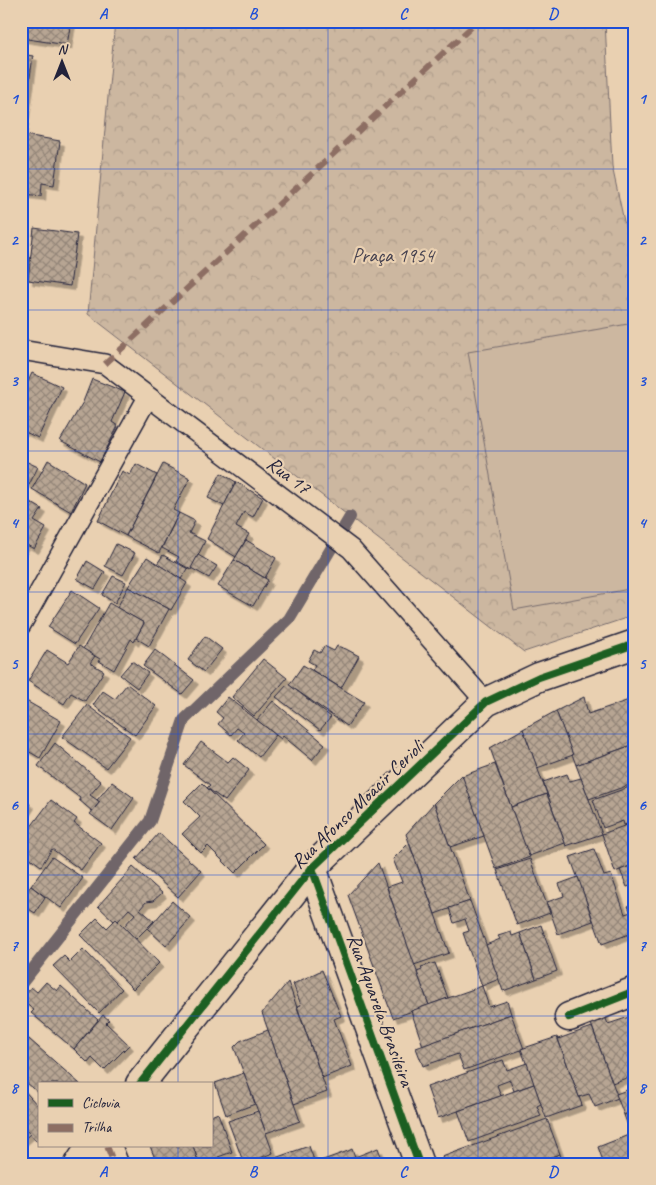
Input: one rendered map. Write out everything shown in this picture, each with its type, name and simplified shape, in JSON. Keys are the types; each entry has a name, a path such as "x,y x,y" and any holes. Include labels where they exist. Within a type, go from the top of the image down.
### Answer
{"street":[{"name":"Rua Afonso Moacir Cerioli","path":"142,1082 312,868 486,702 539,677 635,644"},
{"name":"Rua Aquarela Brasileira","path":"312,868 419,1164"},
{"path":"569,1017 635,991"},
{"path":"79,1164 90,1148"},
{"path":"108,1148 114,1164"}],"lane":[{"name":"Rua 17","path":"21,350 105,364 351,549 486,702"},
{"path":"21,625 148,397"}],"green space":[{"name":"Praça 1954","path":"115,21 605,21 612,166 635,272 635,615 524,652 88,314"},
{"path":"628,324 635,363 635,588 514,610 468,352"}],"building":[{"path":"21,21 71,21 67,45 21,38"},
{"path":"21,54 33,56 22,134 21,134"},
{"path":"25,135 60,141 54,185 42,183 41,196 25,194 27,180 21,180"},
{"path":"34,228 77,234 70,286 28,280"},
{"path":"32,373 62,387 38,438 21,430 21,396"},
{"path":"92,379 125,392 112,422 118,426 100,462 60,441 83,402"},
{"path":"21,459 38,467 29,485 21,481"},
{"path":"48,460 85,483 71,512 32,489"},
{"path":"136,464 157,475 126,536 98,521 122,471 130,475"},
{"path":"163,464 190,478 173,510 179,513 159,553 126,536"},
{"path":"221,473 236,482 224,506 208,498"},
{"path":"236,482 263,498 253,517 244,512 236,527 249,534 236,557 207,539"},
{"path":"25,499 42,509 34,521 46,528 34,549 25,544 21,551 21,506"},
{"path":"179,513 195,521 189,533 205,541 191,570 176,561 179,557 162,548"},
{"path":"246,540 276,558 265,578 234,560"},
{"path":"116,544 135,553 123,575 105,566"},
{"path":"163,555 188,569 181,579 157,564"},
{"path":"198,555 217,566 209,578 191,568"},
{"path":"147,557 187,583 171,610 128,587"},
{"path":"234,560 268,580 253,606 218,586"},
{"path":"87,561 105,572 95,589 77,579"},
{"path":"113,576 126,582 115,603 102,595"},
{"path":"128,587 169,609 149,646 136,638 144,623 117,608"},
{"path":"72,590 99,608 75,644 48,627"},
{"path":"109,603 144,623 134,642 131,639 114,670 83,649"},
{"path":"205,636 222,649 204,672 188,660"},
{"path":"79,646 95,656 90,663 104,671 85,701 71,693 64,704 28,681 47,650 68,663"},
{"path":"324,646 334,651 337,646 359,656 341,688 312,670 315,665 308,661 314,650 320,653"},
{"path":"155,650 194,680 182,694 143,666"},
{"path":"263,659 287,678 254,716 232,697"},
{"path":"132,661 148,673 137,688 120,675"},
{"path":"303,665 364,702 347,726 289,685"},
{"path":"127,684 156,706 135,735 93,705 103,691 115,699"},
{"path":"288,684 331,717 320,730 276,697"},
{"path":"228,697 276,735 259,757 238,740 244,733 237,728 231,735 218,724 223,718 216,712"},
{"path":"584,697 588,714 635,698 635,744 576,765 556,711"},
{"path":"21,698 61,721 40,758 21,747"},
{"path":"273,701 325,744 312,760 283,736 281,739 257,720"},
{"path":"87,705 130,737 106,768 62,737"},
{"path":"556,711 573,755 537,768 523,729"},
{"path":"523,729 547,794 511,807 490,748"},
{"path":"201,742 228,762 233,757 249,770 225,801 207,788 210,785 184,765"},
{"path":"55,743 101,782 90,795 100,802 92,811 79,800 80,798 38,766"},
{"path":"635,744 635,783 589,799 576,765"},
{"path":"495,764 530,857 496,869 462,776"},
{"path":"567,774 570,781 581,778 602,834 566,846 543,782"},
{"path":"462,775 484,836 450,847 434,803"},
{"path":"112,782 134,798 112,830 90,814 100,802 97,800"},
{"path":"202,783 264,844 235,873 208,846 201,853 182,834 200,817 184,801"},
{"path":"635,785 635,822 624,825 623,821 603,828 593,800"},
{"path":"547,794 565,843 529,856 511,807"},
{"path":"21,799 30,804 21,818"},
{"path":"51,800 77,819 74,823 101,843 81,870 52,849 41,866 21,851 21,840"},
{"path":"434,803 470,901 435,914 406,834"},
{"path":"635,822 635,864 615,872 602,834"},
{"path":"159,833 201,871 178,897 136,859"},
{"path":"409,843 449,953 414,965 387,887 402,882 393,859"},
{"path":"594,849 604,876 611,874 625,914 631,912 635,923 635,932 602,944 570,857"},
{"path":"52,857 83,878 61,908 31,886"},
{"path":"530,859 550,913 517,925 497,870"},
{"path":"378,863 429,1005 393,1018 348,895"},
{"path":"635,864 635,884 627,887 620,870"},
{"path":"133,867 162,893 153,901 146,902 140,909 154,921 136,939 123,927 135,914 129,909 118,921 116,919 114,921 98,906"},
{"path":"578,877 593,921 558,934 547,902 564,896 559,884"},
{"path":"31,886 45,897 35,913 21,904 21,890 25,893"},
{"path":"172,901 191,918 166,946 148,929"},
{"path":"470,901 499,979 482,986 463,933 469,931 465,919 454,923 449,908"},
{"path":"635,903 635,923 628,906"},
{"path":"97,918 107,928 116,919 159,963 133,989 80,935"},
{"path":"541,925 557,971 536,979 520,933"},
{"path":"511,932 512,936 520,933 536,979 503,991 486,945 500,939 498,936"},
{"path":"83,949 122,989 99,1013 53,966 64,956 70,962"},
{"path":"435,963 448,998 429,1005 417,972 422,970 421,967"},
{"path":"322,970 341,1016 334,1019 352,1066 322,1078 297,1006 301,1005 293,984"},
{"path":"46,982 57,991 61,986 98,1020 74,1049 31,1013 34,1010 21,1000 31,987 37,992"},
{"path":"288,982 327,1092 294,1104 262,1013"},
{"path":"482,986 489,1007 507,1001 511,1014 423,1046 411,1011"},
{"path":"602,1009 608,1024 629,1017 635,1033 635,1075 612,1083 588,1015"},
{"path":"511,1014 524,1049 464,1070 458,1054 423,1066 416,1048"},
{"path":"103,1015 109,1020 106,1023 129,1045 104,1070 92,1058 88,1063 74,1049"},
{"path":"592,1027 618,1098 595,1107 589,1094 579,1097 558,1039"},
{"path":"268,1030 300,1121 266,1133 234,1047 240,1041"},
{"path":"21,1032 78,1082 38,1082 38,1092 21,1078"},
{"path":"557,1037 582,1105 546,1118 521,1049"},
{"path":"503,1060 507,1070 527,1063 534,1084 514,1091 510,1080 497,1085 501,1096 438,1118 427,1087"},
{"path":"244,1073 255,1104 226,1115 215,1083"},
{"path":"534,1084 541,1104 537,1106 541,1116 469,1142 458,1111"},
{"path":"21,1087 38,1106 38,1140 36,1141 21,1123"},
{"path":"635,1087 635,1110 624,1115 616,1094"},
{"path":"635,1110 635,1145 624,1115"},
{"path":"258,1111 273,1153 244,1164 228,1121"},
{"path":"218,1113 232,1152 218,1157 220,1164 199,1164 194,1148 212,1148 212,1116"},
{"path":"547,1119 560,1154 532,1164 445,1164 442,1157"},
{"path":"21,1123 30,1134 21,1142"},
{"path":"631,1134 635,1145 635,1164 604,1164 598,1147"},
{"path":"309,1146 315,1163 277,1164 275,1158"},
{"path":"151,1148 194,1148 198,1161 190,1164 157,1164"},
{"path":"378,1148 384,1164 358,1164 355,1157"},
{"path":"352,1149 358,1164 312,1164 348,1151"},
{"path":"560,1154 563,1164 532,1164 533,1163"}],"waterway":[{"path":"21,984 150,821 184,720 289,619 350,517"}],"marked path":[{"path":"105,364 478,21"},
{"path":"108,1148 114,1164"}],"cycle path":[{"path":"142,1082 312,868 486,702 539,677 635,644"},
{"path":"312,868 419,1164"},
{"path":"569,1017 635,991"}]}
